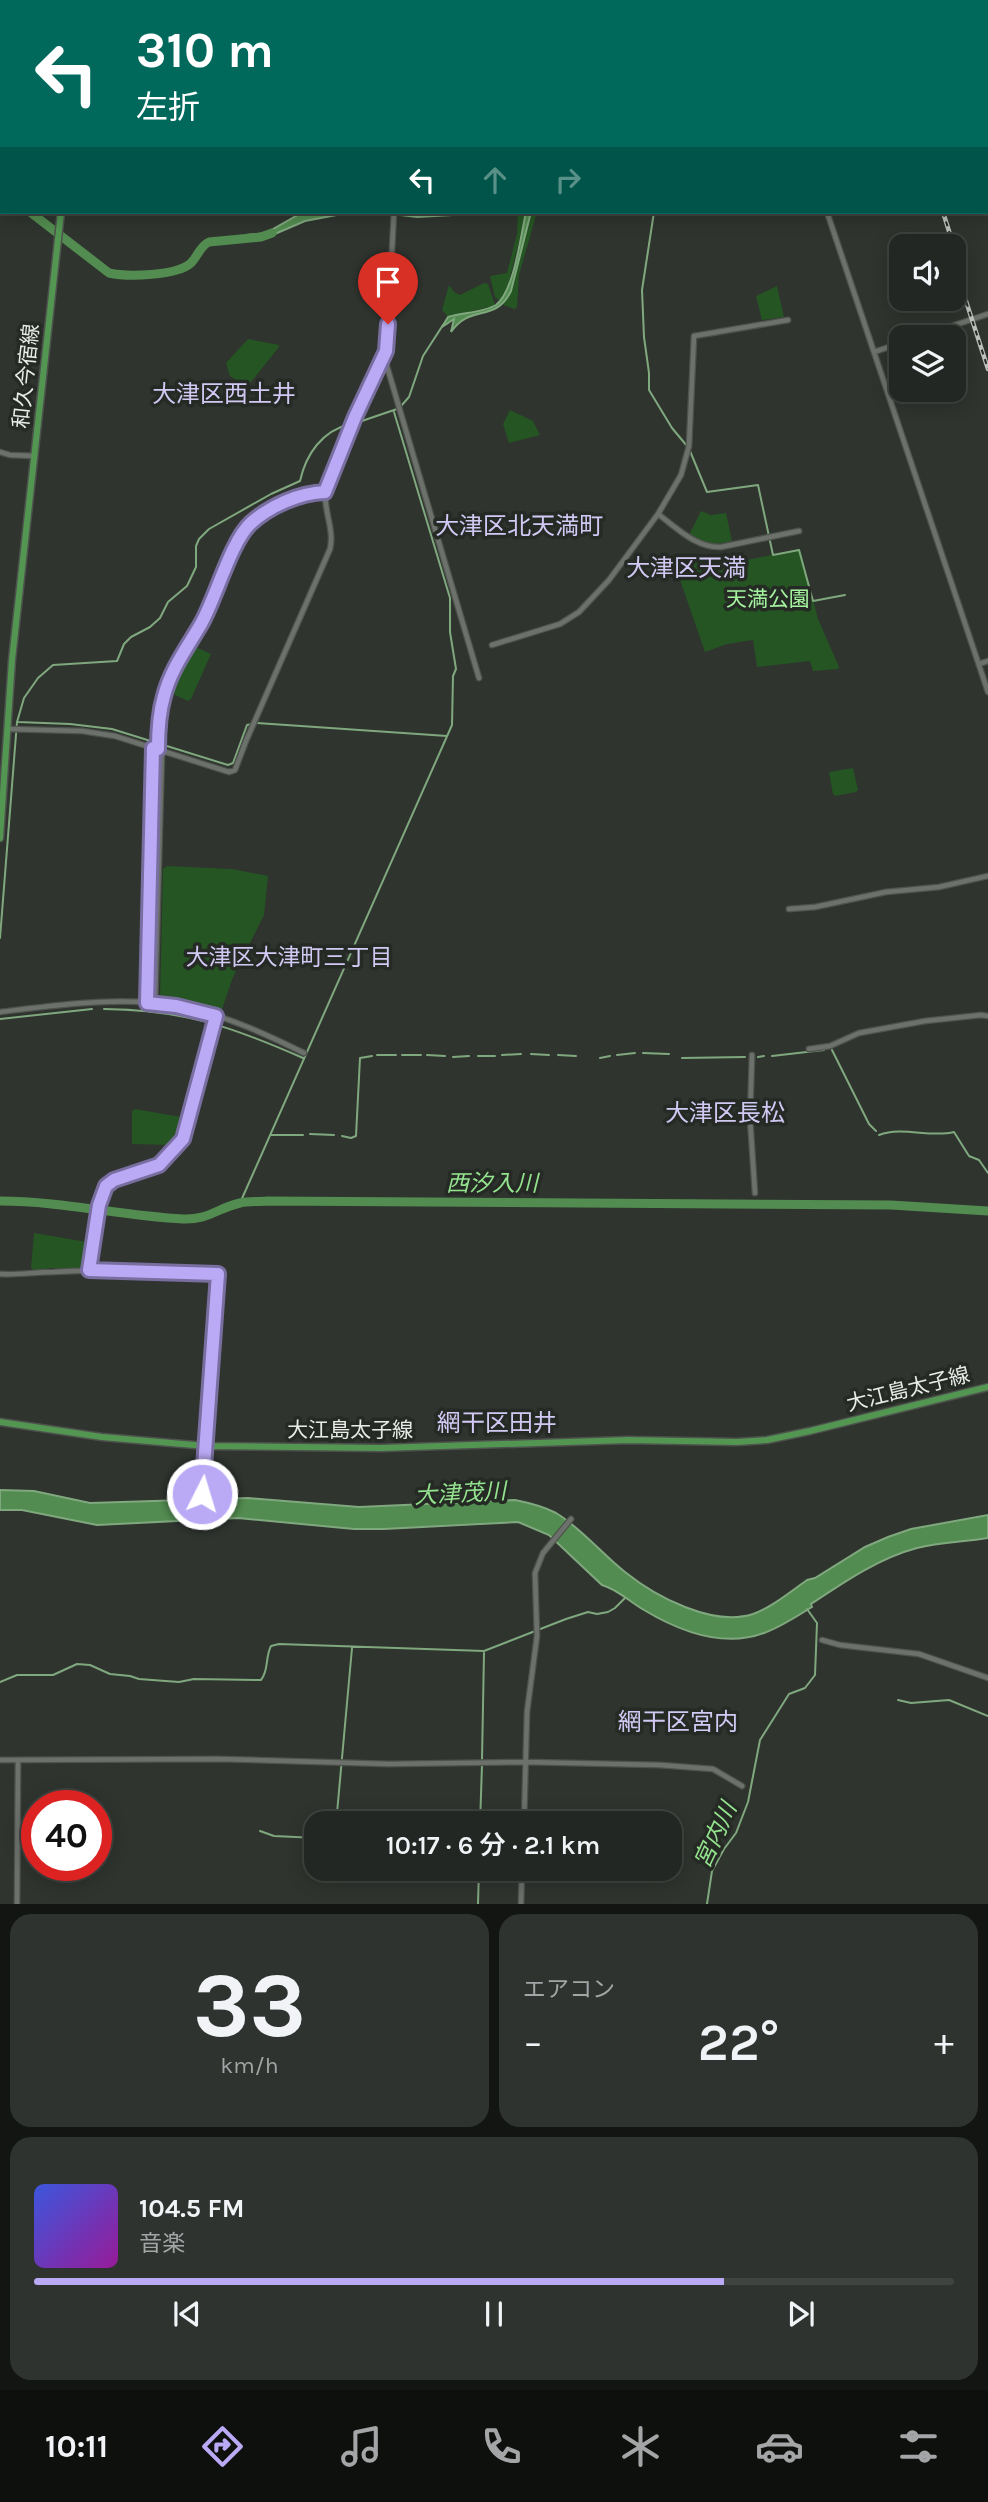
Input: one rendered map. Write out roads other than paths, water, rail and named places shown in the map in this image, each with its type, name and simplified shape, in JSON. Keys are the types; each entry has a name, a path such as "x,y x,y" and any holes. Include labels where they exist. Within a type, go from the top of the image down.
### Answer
{"main road":[{"name":"和久今宿線","path":"0,838 12,660 61,214"},
{"name":"大江島太子線","path":"0,1422 102,1437 206,1446 381,1448 628,1440 759,1441 988,1387"}],"street":[{"path":"828,214 988,692"},
{"path":"394,215 387,368 479,678"},
{"path":"955,325 988,314"},
{"path":"492,645 560,624 579,612 609,580 658,514 681,475 689,446 694,336 788,320"},
{"path":"874,352 889,347"},
{"path":"8,729 105,734 229,772 237,768 249,732 330,549 332,531 325,492 386,351"},
{"path":"0,452 35,456"},
{"path":"147,1003 159,718 164,696 174,670 201,623 239,538 251,523 269,511 294,498 312,492 325,492"},
{"path":"658,514 697,542 708,546 721,547 799,531"},
{"path":"979,664 988,661"},
{"path":"155,1004 158,750"},
{"path":"789,909 815,907 886,892 939,887 988,876"},
{"path":"0,1012 97,1003 176,1006 216,1016 304,1053"},
{"path":"89,1270 102,1193 110,1183 159,1165 183,1139 216,1016"},
{"path":"809,1049 830,1046 859,1033 891,1027 925,1021 988,1016"},
{"path":"752,1055 750,1118 755,1193"},
{"path":"0,1274 24,1276 89,1270 218,1274 202,1494"},
{"path":"524,1811 527,1712 537,1636 535,1573 537,1564 571,1519"},
{"path":"822,1640 840,1645 919,1654 988,1678"},
{"path":"0,1760 218,1759 402,1764 526,1762 660,1765 713,1769 741,1786"},
{"path":"16,1903 18,1760"},
{"path":"521,1903 522,1881"}],"waterway":[{"path":"33,214 109,273 117,274 139,275 175,271 191,263 209,242 261,237 272,233"},
{"path":"654,214 642,290 649,390 672,428 687,446"},
{"path":"401,406 409,397 423,356 443,325"},
{"path":"356,423 397,409"},
{"path":"240,1203 452,725 453,676 456,669 450,632 450,598 394,412"},
{"path":"0,938 17,722 24,698 38,678 53,665 117,661 124,644 160,618 168,602 187,586 196,567 196,546 199,539 209,529 300,481 306,462 323,438 350,424"},
{"path":"690,451 707,492 758,485 773,555 799,550 813,601 845,595"},
{"path":"18,722 112,729 228,765 233,763 247,725 252,724"},
{"path":"257,723 447,736"},
{"path":"142,1009 142,895 148,740"},
{"path":"0,1019 92,1009"},
{"path":"104,1009 159,1013 206,1022 303,1058"},
{"path":"772,1056 824,1050"},
{"path":"832,1050 869,1124 876,1131"},
{"path":"617,1055 635,1053"},
{"path":"643,1053 669,1054"},
{"path":"502,1055 521,1054"},
{"path":"531,1054 549,1055"},
{"path":"377,1055 396,1055"},
{"path":"402,1055 421,1055"},
{"path":"427,1055 445,1056"},
{"path":"558,1055 576,1056"},
{"path":"342,1136 356,1136 360,1058 372,1056"},
{"path":"453,1057 469,1056"},
{"path":"478,1056 495,1056"},
{"path":"600,1058 610,1056"},
{"path":"758,1057 764,1056"},
{"path":"682,1058 745,1057"},
{"path":"879,1135 897,1132 954,1132 969,1156 979,1160 988,1173"},
{"path":"310,1134 334,1135"},
{"path":"271,1135 303,1135"},
{"name":"西汐入川","path":"0,1201 46,1203 183,1219 199,1218 240,1203 267,1201 891,1205 988,1211"},
{"path":"0,1682 17,1675 53,1675 77,1664 139,1679 179,1682 194,1679 261,1680 271,1646 279,1644 484,1651 588,1612 608,1612 625,1598"},
{"name":"宮内川","path":"707,1904 712,1871 736,1833 748,1802 760,1740 789,1694 805,1688 815,1675 817,1623 807,1609"},
{"path":"337,1811 352,1648"},
{"path":"482,1759 484,1653"},
{"path":"898,1700 911,1703 949,1700 988,1716"},
{"path":"480,1811 482,1765"},
{"path":"260,1831 274,1836 304,1837"},
{"path":"478,1904 479,1881"}],"railway":[{"path":"944,214 950,234"},
{"path":"966,301 988,369"}],"district":[{"name":"大津区西土井","path":"224,394"},
{"name":"大津区北天満町","path":"519,526"},
{"name":"大津区天満","path":"686,568"},
{"name":"大津区大津町三丁目","path":"289,957"},
{"name":"大津区長松","path":"725,1113"},
{"name":"網干区田井","path":"497,1423"},
{"name":"網干区宮内","path":"678,1722"}],"park label":[{"name":"天満公園","path":"768,599"}],"water label":[{"name":"大津茂川","path":"460,1493"}]}
